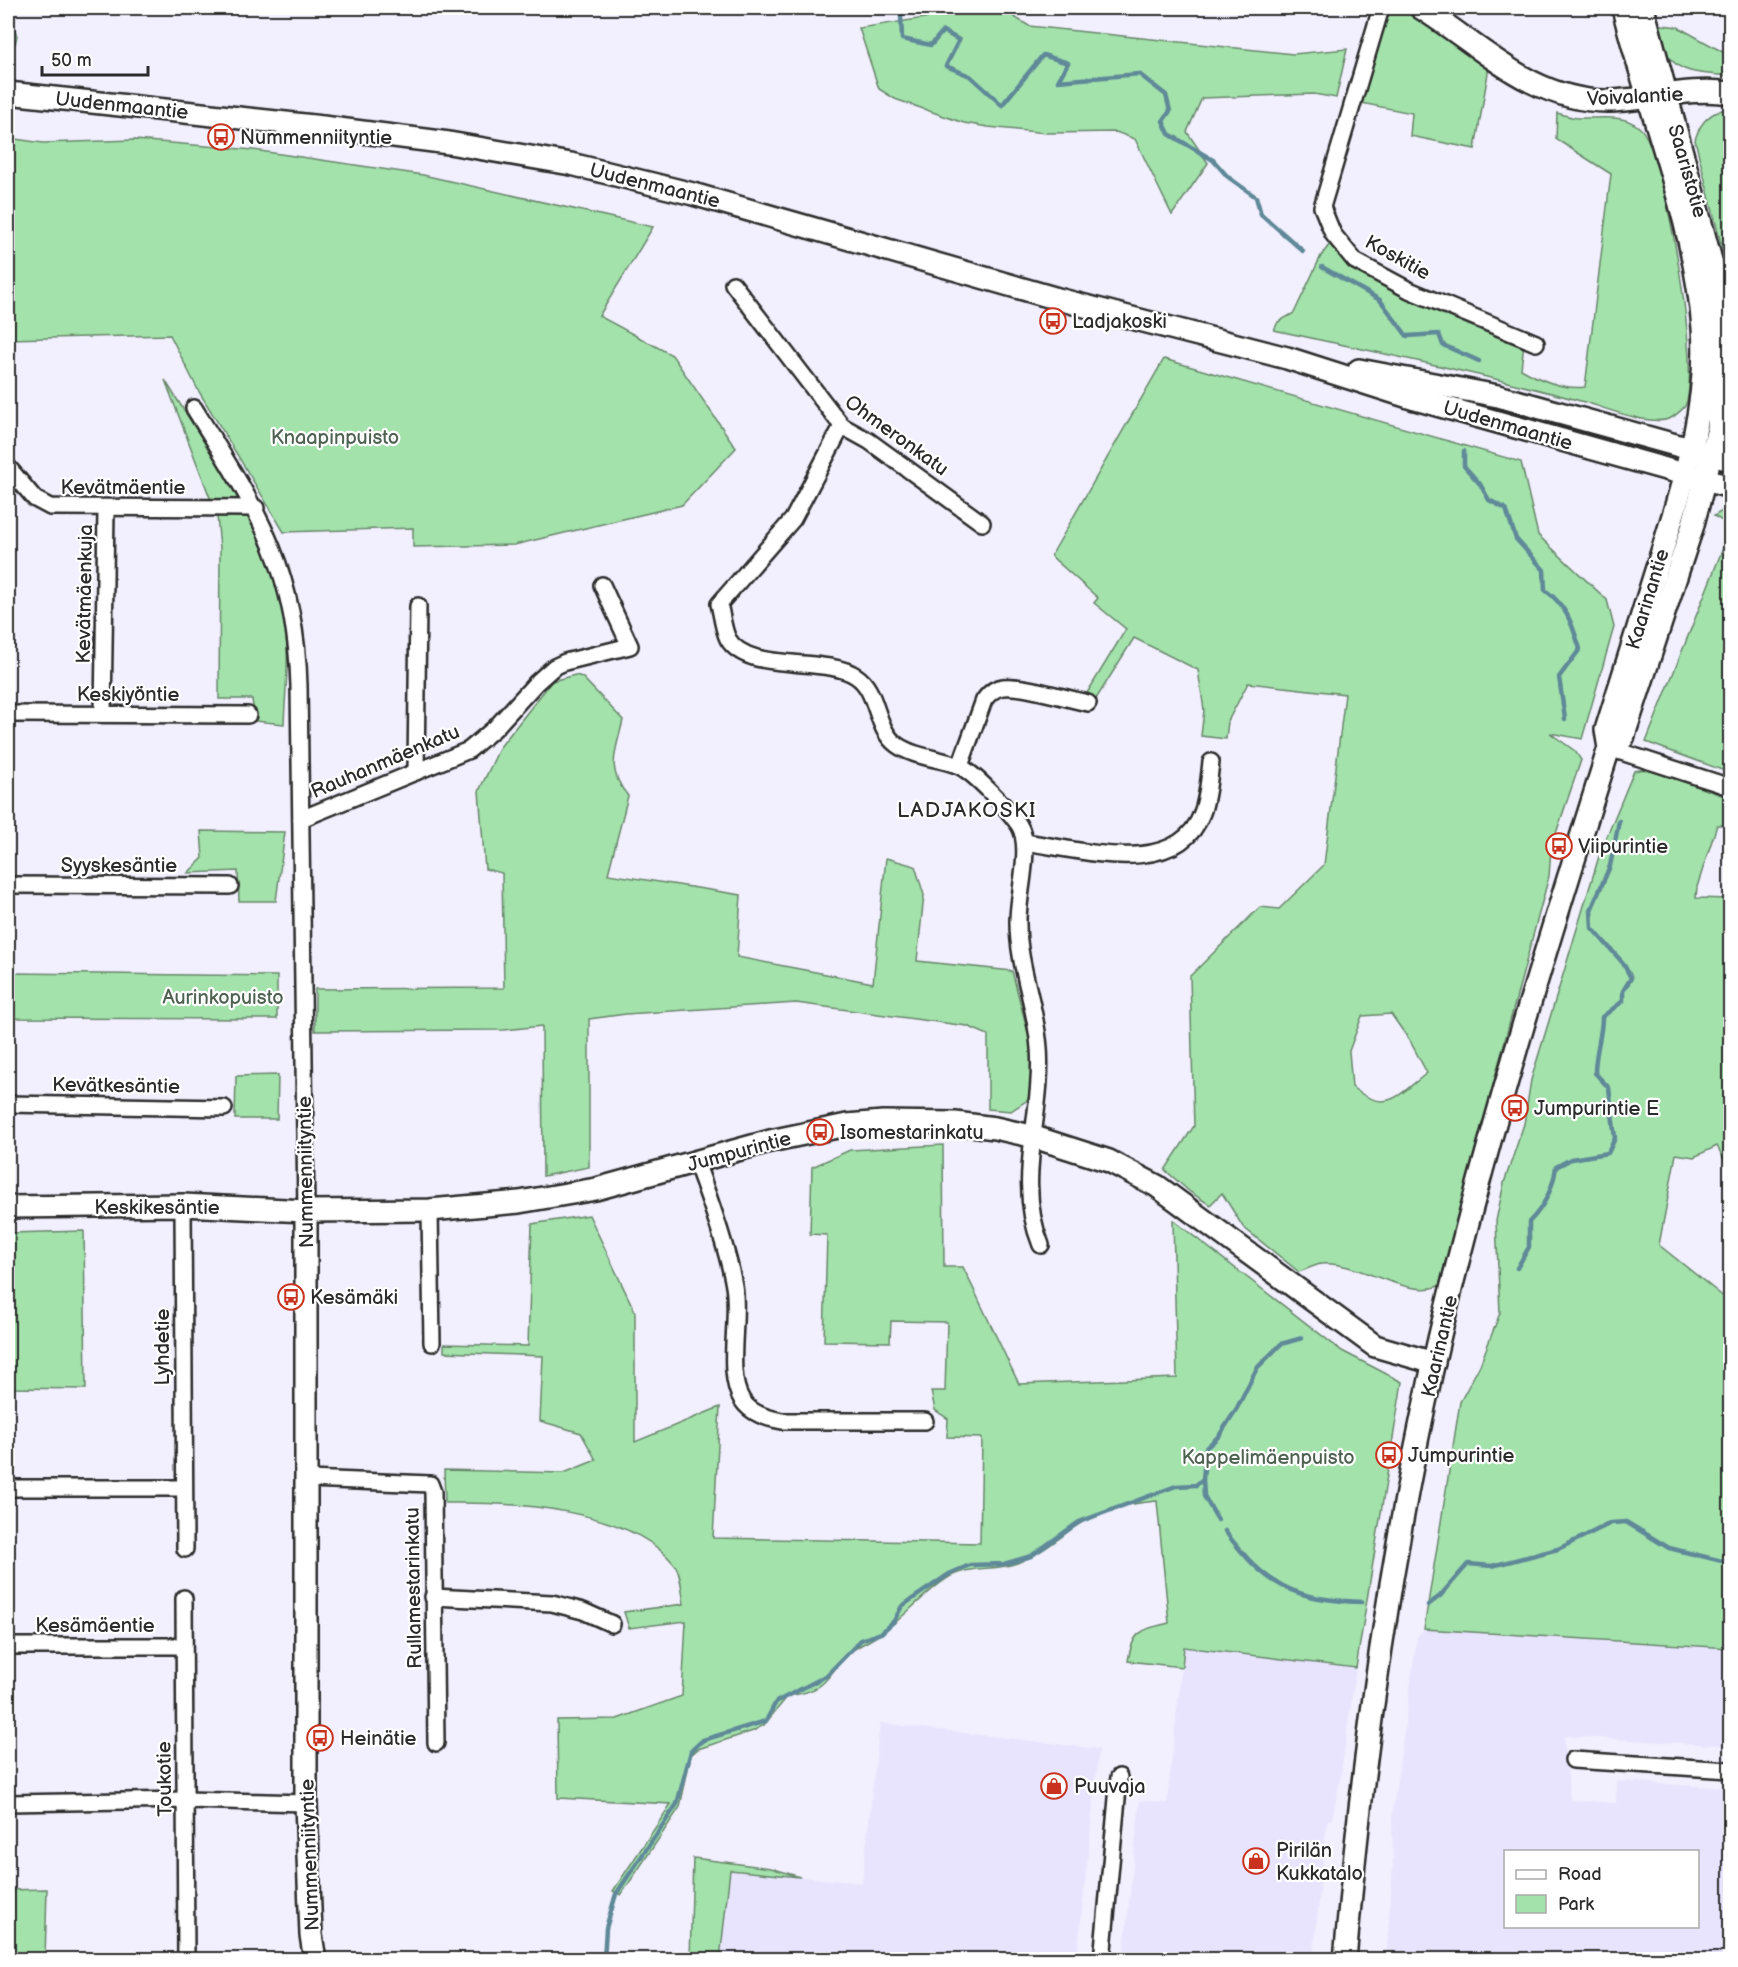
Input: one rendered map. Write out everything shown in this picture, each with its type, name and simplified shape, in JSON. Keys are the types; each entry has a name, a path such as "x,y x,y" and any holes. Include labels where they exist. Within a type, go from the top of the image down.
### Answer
{"main road":[{"name":"Voivalantie","path":"1421,8 1523,78 1547,91 1589,101 1710,91 1731,93"},
{"name":"Saaristotie","path":"1623,8 1705,228 1720,310 1722,382 1718,429 1711,455 1695,477"},
{"name":"Saaristotie","path":"1642,8 1657,97"},
{"name":"Uudenmaantie","path":"8,93 323,127 449,143 571,164 693,194 1058,299 1287,358 1415,399 1731,487"},
{"name":"Uudenmaantie","path":"1287,358 1417,379 1498,396 1711,455"},
{"name":"Kaarinantie","path":"1345,1959 1354,1847 1378,1669 1410,1478 1434,1363 1522,1024 1609,748 1623,738 1692,528 1695,477"},
{"name":"Jumpurintie","path":"306,1211 430,1210 558,1197 807,1132 883,1122 956,1123 994,1128 1031,1144 1110,1161 1157,1186 1375,1346 1434,1363"},
{"name":"Keskikesäntie","path":"8,1207 183,1205 306,1211"},
{"name":"Nummenniityntie","path":"306,1211 308,1479 306,1803 310,1935 315,1959"}],"street":[{"name":"Koskitie","path":"1381,8 1322,207 1333,234 1355,261 1409,290 1536,343"},
{"name":"Ohmeronkatu","path":"733,284 842,426 869,441 982,522"},
{"name":"Nummenniityntie","path":"195,408 256,508 287,585 296,631 306,1211"},
{"path":"842,426 793,519 719,604 725,630 729,640 746,654 827,667 855,675 864,683 883,727 898,745 911,752 960,766 1013,818 1024,834 1018,940 1039,1049 1031,1144 1030,1213 1041,1245"},
{"name":"Kevätmäentie","path":"8,467 42,504 59,508 106,510 256,508"},
{"name":"Kevätmäenkuja","path":"103,714 106,510"},
{"name":"Rauhanmäenkatu","path":"301,819 454,757 482,741 554,667 565,662 630,646 602,585"},
{"path":"416,772 418,606"},
{"path":"960,766 984,700 991,691 1002,687 1015,687 1088,703"},
{"name":"Keskiyöntie","path":"8,714 248,715"},
{"path":"1609,748 1731,787"},
{"path":"1025,843 1122,856 1164,851 1196,826 1205,802 1211,762"},
{"name":"Syyskesäntie","path":"8,885 230,886"},
{"name":"Kevätkesäntie","path":"8,1104 224,1108"},
{"path":"696,1162 734,1285 735,1375 742,1400 764,1417 782,1421 925,1421"},
{"name":"Lyhdetie","path":"183,1205 185,1550"},
{"path":"430,1210 432,1343"},
{"name":"Rullamestarinkatu","path":"308,1479 430,1484 433,1492 436,1743"},
{"path":"8,1488 183,1488"},
{"path":"433,1597 560,1604 612,1624"},
{"name":"Toukotie","path":"184,1598 186,1959"},
{"name":"Kesämäentie","path":"8,1646 183,1646"},
{"path":"1573,1760 1731,1770"},
{"path":"1102,1959 1119,1777"},
{"path":"8,1803 186,1800 306,1803"}],"shaded area":[{"path":"1424,1629 1730,1648 1730,1746 1564,1736 1570,1800 1616,1803 1617,1781 1730,1788 1730,1959 1386,1960 1393,1867 1392,1817 1417,1637"},
{"path":"1184,1647 1356,1668 1340,1781 1332,1819 1327,1821 1313,1959 1123,1960 1140,1800 1167,1803"},
{"path":"880,1723 1099,1749 1077,1959 720,1960 730,1870 862,1883"}],"green space":[{"path":"8,8 17,36 15,44 8,44"},
{"path":"990,8 1014,8 1011,15 1029,26 1293,54 1347,49 1336,98 1314,94 1202,98 1187,132 1208,163 1172,215 1135,139 1116,132 1047,133 964,123 895,99 879,89 859,28"},
{"path":"1387,8 1413,15 1441,30 1489,67 1475,149 1410,136 1412,113 1356,102"},
{"path":"1654,24 1678,27 1730,56 1730,76 1700,73 1680,67 1666,53"},
{"path":"1730,108 1730,425 1728,272 1695,140 1700,127 1707,118"},
{"path":"1557,113 1576,118 1626,120 1640,128 1650,145 1670,217 1685,310 1689,352 1689,386 1685,406 1675,416 1663,420 1642,419 1510,383 1274,330 1278,322 1294,313 1321,256 1332,241 1524,343 1521,369 1552,383 1568,387 1585,387 1611,174 1556,139"},
{"name":"Knaapinpuisto","path":"8,138 43,143 135,140 253,150 423,175 653,227 599,316 672,355 736,448 682,505 514,545 413,547 413,528 284,532 198,390 170,335 8,339"},
{"path":"1164,359 1521,462 1538,535 1607,600 1614,627 1582,739 1550,733 1575,751 1581,760 1551,848 1549,876 1439,1286 1426,1289 1397,1284 1335,1264 1321,1264 1299,1272 1243,1227 1222,1193 1210,1205 1190,1192 1165,1170 1194,1126 1190,976 1260,907 1279,909 1324,865 1345,694 1248,683 1228,721 1226,739 1201,736 1204,710 1198,670 1134,638 1096,699 1087,693 1126,629 1094,603 1098,598 1051,556","holes":["1391,1014 1410,1041 1427,1073 1408,1089 1383,1101 1374,1100 1352,1087 1349,1051 1362,1016"]},
{"path":"165,380 221,468 254,529 268,561 285,628 287,663 284,724 255,721 252,699 219,699 220,548 217,516"},
{"path":"1730,506 1730,526 1714,516"},
{"path":"1727,538 1730,539 1730,773 1646,742"},
{"path":"575,675 582,677 623,720 615,751 614,768 628,796 608,874 741,895 737,957 873,983 886,858 915,866 924,895 917,961 1012,971 1033,1052 1029,1099 1011,1111 988,1109 988,1035 967,1026 796,1003 626,1014 589,1019 589,1167 543,1176 542,1026 504,1030 315,1031 315,989 504,988 502,873 485,869 479,791 500,747 552,681"},
{"path":"1646,769 1730,798 1730,825 1717,825 1697,887 1696,898 1730,899 1730,1171 1717,1146 1694,1157 1676,1154 1659,1245 1730,1302 1730,1648 1424,1629 1460,1402 1480,1365 1500,1313 1496,1221 1504,1183 1524,1124 1531,1080 1600,853 1634,771"},
{"path":"201,831 285,832 276,901 239,901 238,871 188,873 203,858"},
{"name":"Aurinkopuisto","path":"8,973 277,976 277,1019 8,1018"},
{"path":"278,1075 277,1119 235,1119 236,1076"},
{"name":"Kappelimäenpuisto","path":"943,1145 944,1267 963,1267 1019,1384 1177,1378 1173,1220 1342,1351 1402,1382 1356,1668 1184,1647 1182,1667 1128,1661 1133,1643 1140,1633 1169,1623 1157,1501 1114,1509 1084,1521 1025,1560 1008,1566 963,1571 946,1579 891,1626 852,1651 820,1685 813,1690 788,1696 764,1725 753,1731 698,1749 691,1755 680,1807 621,1895 613,1891 671,1804 558,1798 557,1720 617,1719 682,1696 686,1621 629,1628 624,1612 684,1604 678,1572 674,1564 654,1545 629,1531 599,1520 535,1507 445,1503 444,1470 564,1473 596,1460 581,1433 540,1421 543,1356 444,1352 444,1344 528,1346 532,1224 589,1215 635,1312 635,1442 720,1407 713,1538 980,1543 982,1438 947,1437 948,1419 935,1410 931,1391 945,1391 947,1322 891,1321 890,1342 824,1341 827,1235 810,1234 812,1167 850,1150"},
{"path":"84,1231 86,1389 8,1388 8,1233"},
{"path":"693,1858 771,1868 800,1877 730,1870 720,1959 690,1959"},
{"path":"47,1889 45,1959 8,1959 8,1890"}],"waterway":[{"path":"901,14 902,39 931,45 943,31 959,40 946,66 970,76 1002,105 1043,55 1068,63 1058,81 1139,74 1166,95 1170,111 1163,121 1169,134 1213,160 1228,177 1256,197 1261,214 1303,251"},
{"path":"1322,267 1380,300 1407,336 1439,334 1443,345 1479,361"},
{"path":"1464,451 1464,466 1480,484 1489,500 1506,509 1516,539 1544,570 1545,590 1564,609 1574,631 1580,649 1559,677 1565,719"},
{"path":"1517,1268 1529,1247 1529,1222 1540,1210 1547,1197 1556,1167 1571,1159 1608,1153 1615,1138 1609,1088 1595,1073 1595,1065 1602,1017 1623,1001 1623,991 1631,978 1623,963 1592,928 1591,910 1610,866 1619,821"},
{"path":"604,1960 606,1928 616,1894 677,1804 691,1751 703,1740 766,1721 776,1702 826,1676 861,1640 881,1633 894,1621 902,1606 949,1574 970,1565 1004,1564 1031,1556 1079,1522 1176,1486 1196,1485 1203,1479 1206,1448 1219,1436 1237,1408 1257,1368 1281,1344 1302,1338"},
{"path":"1203,1479 1204,1496 1218,1520"},
{"path":"1428,1605 1440,1596 1468,1564 1492,1566 1558,1549 1611,1523 1626,1522 1669,1548 1730,1563"},
{"path":"1225,1531 1254,1565 1283,1586 1318,1598 1362,1602"}],"place":[{"name":"Nummenniityntie","path":"221,137"},
{"name":"Ladjakoski","path":"1053,321"},
{"name":"Viipurintie","path":"1559,846"},
{"name":"Jumpurintie E","path":"1515,1108"},
{"name":"Isomestarinkatu","path":"820,1132"},
{"name":"Kesämäki","path":"291,1297"},
{"name":"Jumpurintie","path":"1389,1455"},
{"name":"Heinätie","path":"320,1738"},
{"name":"Puuvaja","path":"1054,1786"},
{"name":"Pirilän Kukkatalo","path":"1256,1861"}],"district":[{"name":"LADJAKOSKI","path":"967,810"}]}
